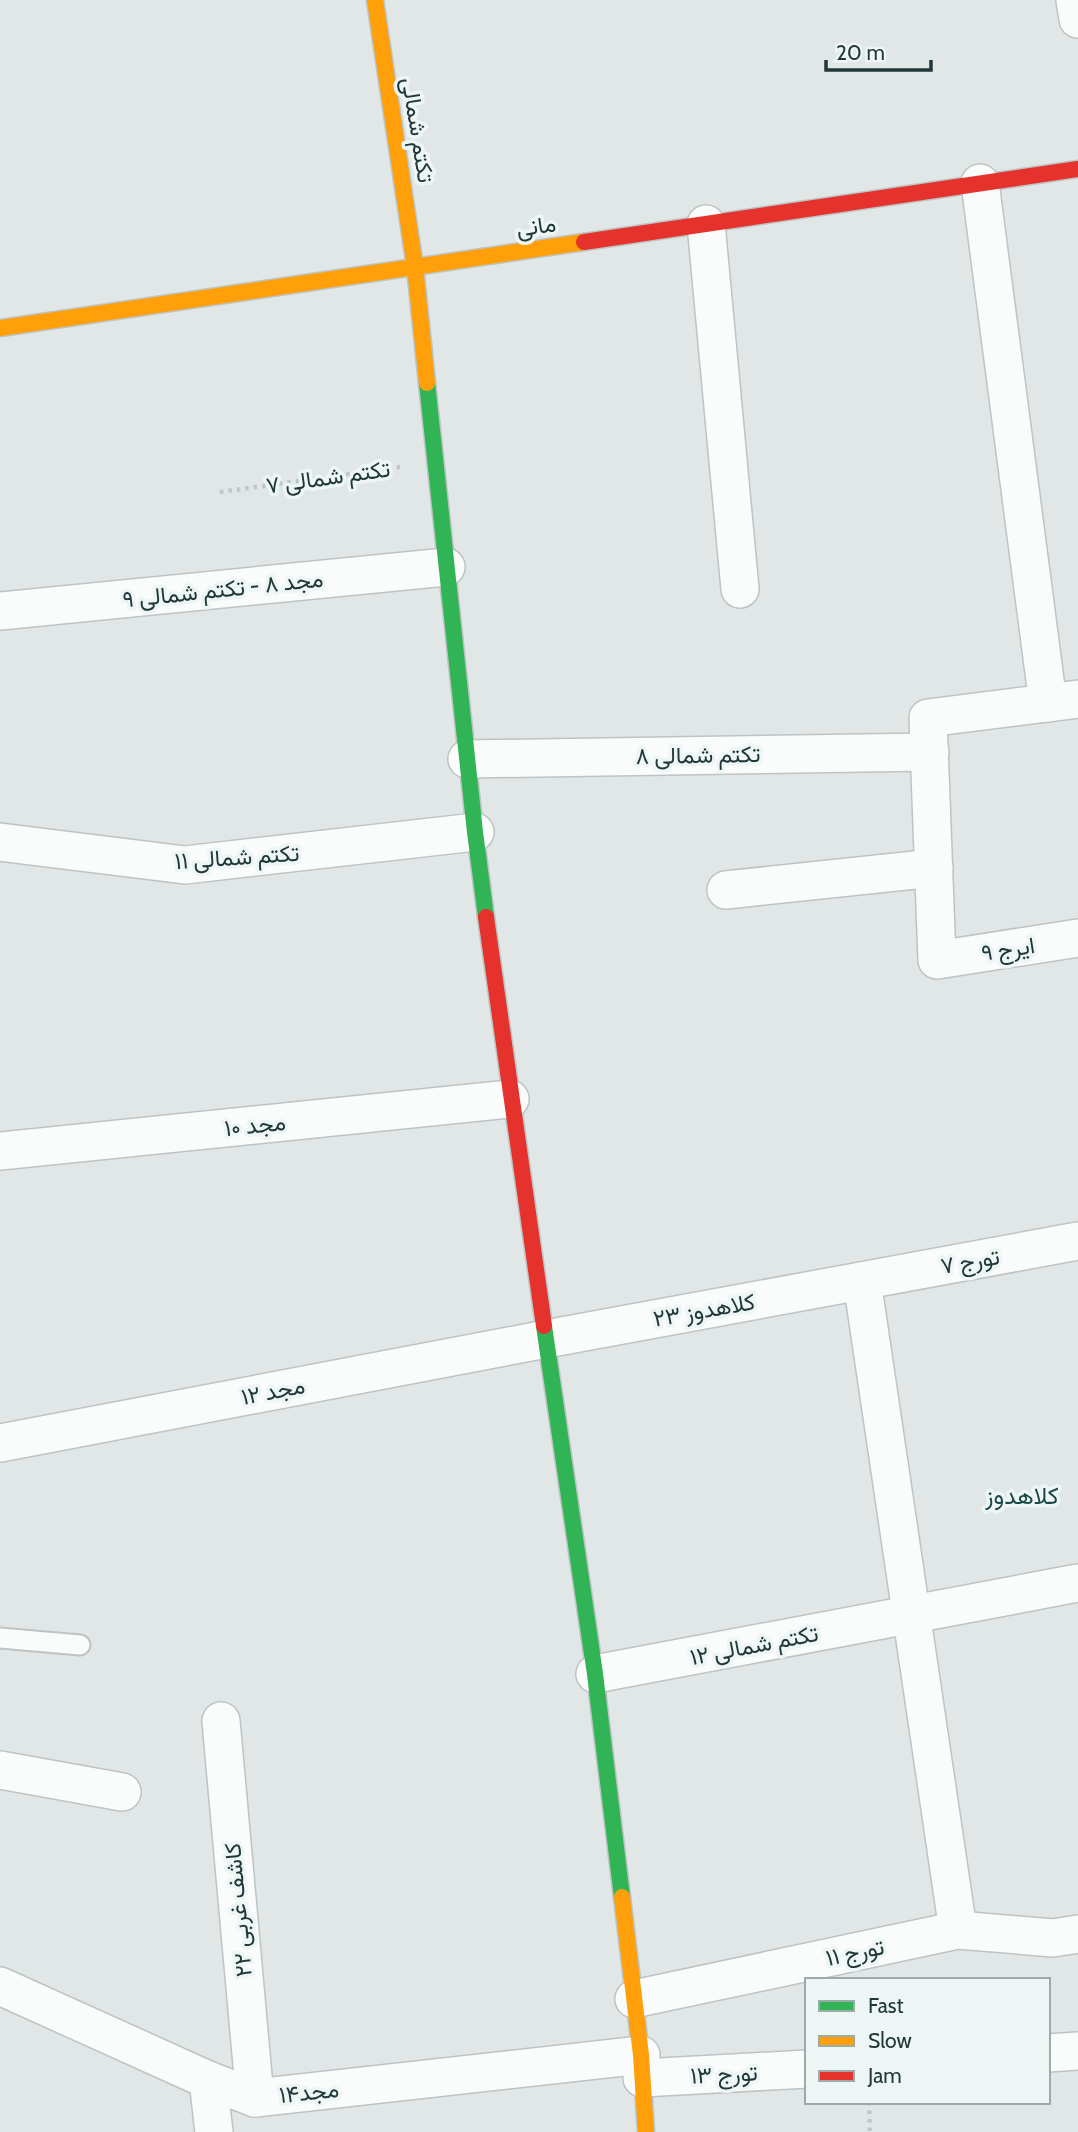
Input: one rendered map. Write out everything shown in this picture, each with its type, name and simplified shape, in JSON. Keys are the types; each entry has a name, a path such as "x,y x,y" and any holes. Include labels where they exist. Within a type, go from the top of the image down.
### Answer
{"street":[{"name":"تکتم شمالی","path":"375,0 415,267 475,832 510,1099 596,1674 634,1999 646,2132"},
{"path":"1075,0 1078,19"},
{"name":"مانی","path":"0,328 1078,169"},
{"path":"726,890 934,868 928,718 1063,701 980,183"},
{"path":"706,224 740,589"},
{"name":"مجد ۸ - تکتم شمالی ۹","path":"0,611 446,567"},
{"name":"تکتم شمالی ۸","path":"467,759 930,752"},
{"name":"تکتم شمالی ۱۱","path":"0,842 185,865 475,832"},
{"name":"ایرج ۹","path":"934,868 937,960 1078,938"},
{"name":"مجد ۱۰","path":"0,1151 510,1099"},
{"name":"تورج ۷","path":"862,1281 1078,1241"},
{"path":"862,1281 957,1930"},
{"name":"کلاهدوز ۲۳","path":"546,1339 862,1281"},
{"name":"مجد ۱۲","path":"0,1443 546,1339"},
{"name":"تکتم شمالی ۱۲","path":"596,1674 1078,1583"},
{"name":"کاشف غربی ۲۲","path":"221,1721 255,2098"},
{"path":"0,1770 122,1792"},
{"name":"تورج ۱۱","path":"634,1999 957,1930 1053,1938 1078,1934"},
{"name":"مجد۱۴","path":"0,1986 208,2080 255,2098 641,2067"},
{"path":"1050,2053 1078,2051"},
{"name":"تورج ۱۳","path":"641,2067 805,2069"},
{"path":"208,2080 214,2132"}],"lane":[{"path":"0,1638 80,1645"}],"path":[{"name":"تکتم شمالی ۷","path":"220,492 435,462"},
{"path":"869,2104 870,2132"}],"traffic: fast":[{"path":"427,383 486,917"},
{"path":"544,1326 595,1674 622,1897"}],"traffic: slow":[{"path":"375,0 415,267 427,383"},
{"path":"0,328 584,242"},
{"path":"622,1897 641,2055 646,2132"}],"traffic: jam":[{"path":"584,242 1078,169"},
{"path":"486,917 544,1326"}],"district":[{"name":"کلاهدوز","path":"1022,1496"}]}
